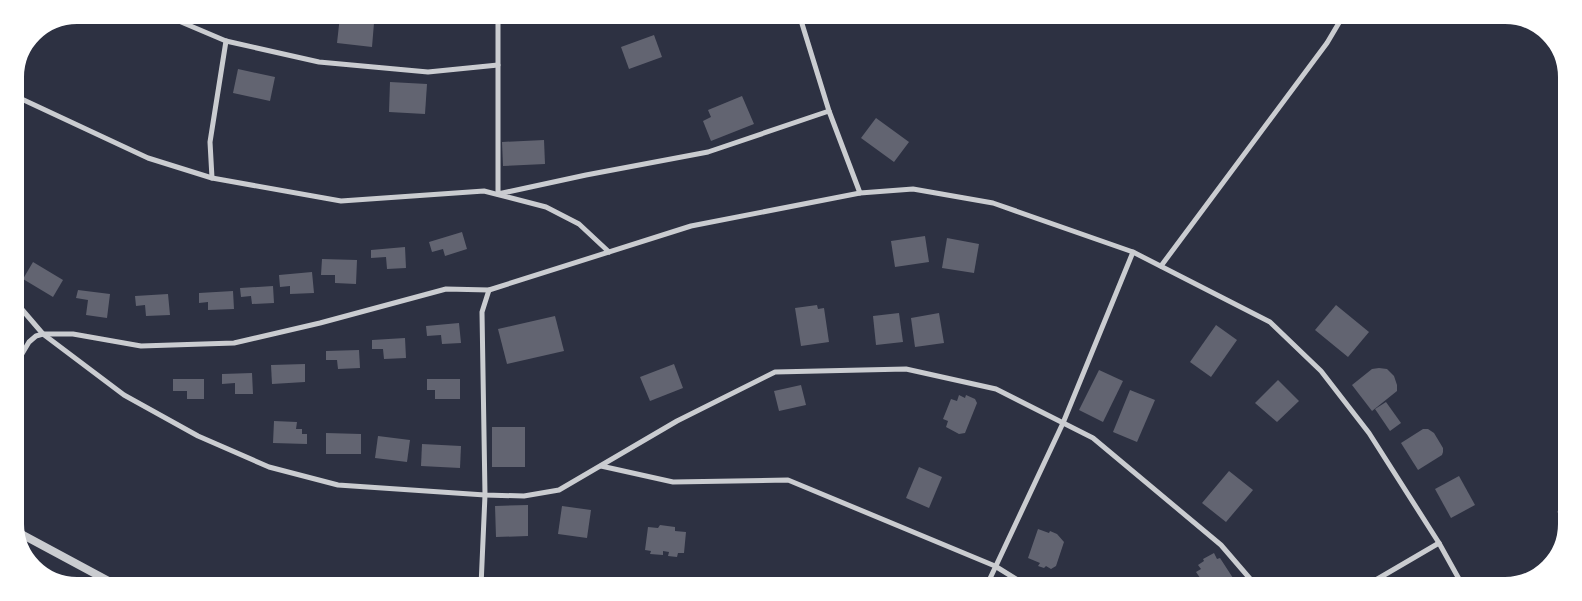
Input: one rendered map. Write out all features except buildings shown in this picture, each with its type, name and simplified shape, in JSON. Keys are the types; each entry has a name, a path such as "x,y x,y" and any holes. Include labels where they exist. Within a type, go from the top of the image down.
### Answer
{"street":[{"path":"179,21 226,41 319,62 428,72 498,65"},
{"path":"498,21 498,194"},
{"path":"802,21 829,111 860,193"},
{"path":"1161,266 1327,43 1340,21"},
{"path":"212,178 210,142 226,41"},
{"path":"21,99 148,158 212,178 341,201 484,190 546,207 579,224 609,252"},
{"path":"498,194 708,152 829,111"},
{"path":"21,356 29,342 36,336 43,334 73,334 142,346 234,343 320,323 446,289 489,290 691,226 860,193 913,190 993,203 1132,252 1270,322 1320,371 1369,433 1439,543 1460,580"},
{"path":"989,580 1063,423 1132,252"},
{"path":"481,580 485,495 482,312 489,290"},
{"path":"21,308 43,334 124,395 198,436 269,467 338,485 524,496 559,490 677,421 774,372 906,369 996,389 1093,438 1221,545 1251,580"},
{"path":"601,466 673,482 788,480 995,566 1018,580"},
{"path":"22,534 107,580"},
{"path":"1376,580 1439,543"}]}
